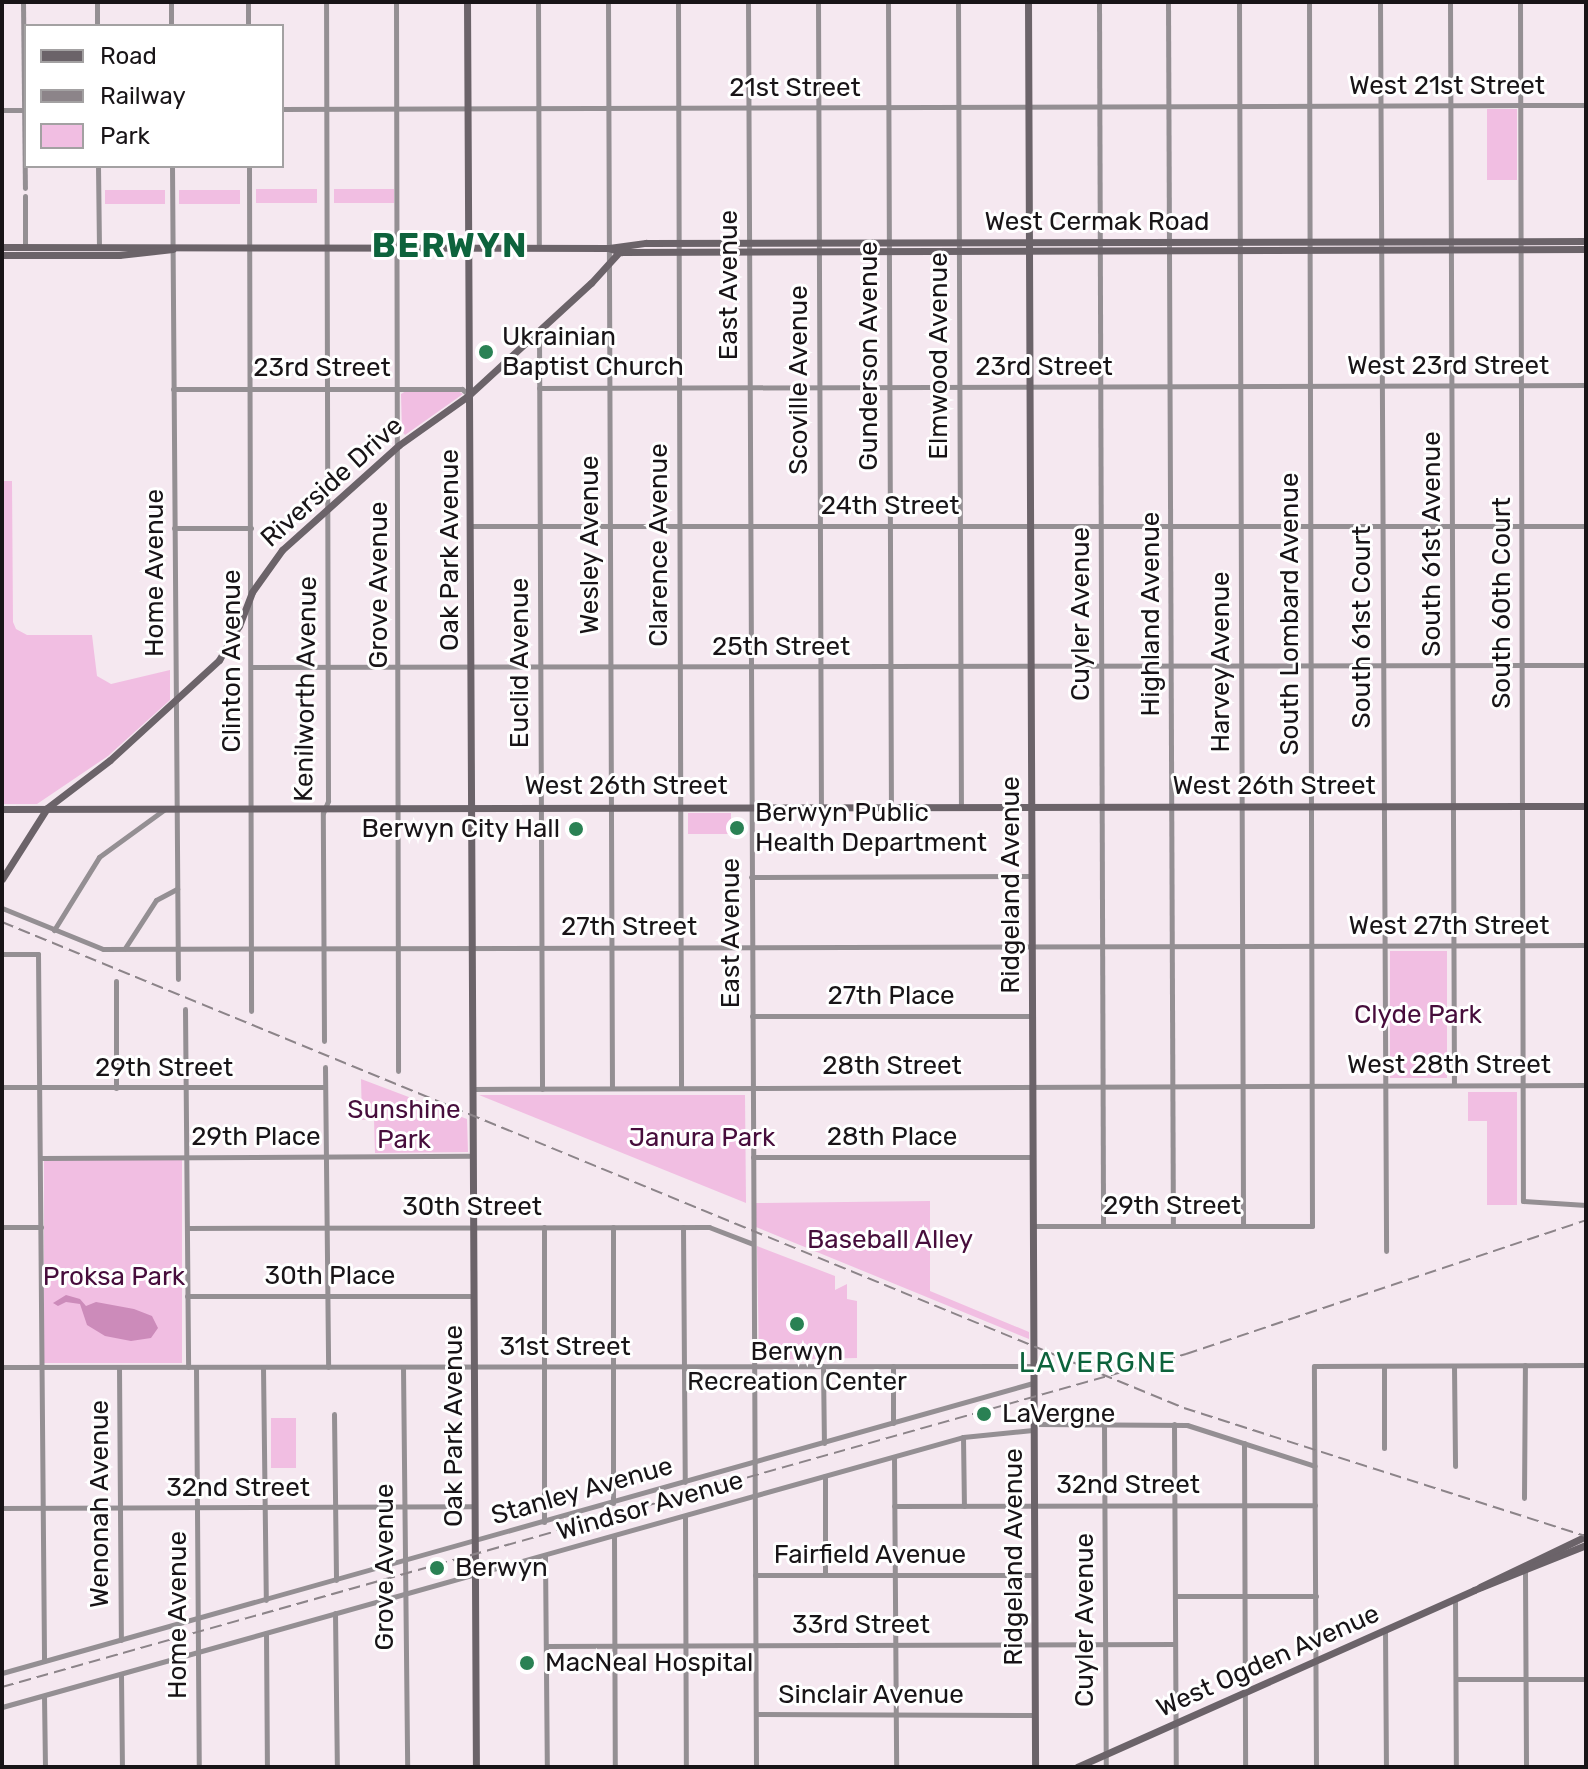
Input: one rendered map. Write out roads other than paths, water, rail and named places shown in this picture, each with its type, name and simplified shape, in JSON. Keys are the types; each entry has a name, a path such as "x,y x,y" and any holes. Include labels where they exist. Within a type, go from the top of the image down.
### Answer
{"street":[{"path":"23,2 24,56"},
{"path":"97,2 97,24"},
{"path":"171,2 171,24"},
{"path":"248,2 248,24"},
{"name":"Kenilworth Avenue","path":"324,1041 328,667 326,2"},
{"name":"Grove Avenue","path":"396,2 398,1071"},
{"name":"Oak Park Avenue","path":"467,2 476,1767"},
{"path":"538,2 539,248"},
{"name":"Wesley Avenue","path":"608,2 612,1088"},
{"name":"Clarence Avenue","path":"678,2 681,1088"},
{"name":"East Avenue","path":"748,2 756,1767"},
{"name":"Scoville Avenue","path":"818,2 821,806"},
{"name":"Gunderson Avenue","path":"888,2 891,806"},
{"name":"Elmwood Avenue","path":"958,2 961,806"},
{"name":"Ridgeland Avenue","path":"1028,2 1035,1767"},
{"name":"Cuyler Avenue","path":"1099,2 1103,1226"},
{"name":"Highland Avenue","path":"1168,2 1173,1226"},
{"name":"Harvey Avenue","path":"1239,2 1243,1226"},
{"name":"South Lombard Avenue","path":"1309,2 1312,1226"},
{"name":"South 61st Court","path":"1380,2 1386,1251"},
{"name":"South 61st Avenue","path":"1450,2 1454,1085"},
{"name":"South 60th Court","path":"1520,2 1525,1204 1586,1205"},
{"name":"West 21st Street","path":"1309,106 1586,105"},
{"name":"21st Street","path":"284,109 1309,106"},
{"path":"2,110 24,110"},
{"path":"25,168 25,188"},
{"path":"98,168 99,247"},
{"name":"Home Avenue","path":"172,168 178,979"},
{"name":"Clinton Avenue","path":"249,168 251,1011"},
{"path":"25,196 25,247"},
{"name":"West Cermak Road","path":"2,247 1451,246 1586,241"},
{"name":"West Cermak Road","path":"1520,245 1586,249"},
{"name":"Riverside Drive","path":"2,879 47,808 110,760 219,660 246,611 252,592 282,550 399,445 469,395 609,266 621,248"},
{"name":"West Cermak Road","path":"2,255 119,255 173,249"},
{"name":"Euclid Avenue","path":"539,332 542,1089"},
{"name":"West 23rd Street","path":"1310,386 1586,385"},
{"name":"23rd Street","path":"539,388 1310,386"},
{"name":"23rd Street","path":"173,389 462,389 469,395"},
{"name":"24th Street","path":"470,526 1586,526"},
{"path":"174,528 251,528"},
{"name":"25th Street","path":"252,667 1586,665"},
{"name":"West 26th Street","path":"2,809 1586,806"},
{"path":"54,930 99,857 167,808"},
{"path":"751,877 1031,876"},
{"path":"125,948 156,900 177,889"},
{"name":"27th Street","path":"2,908 103,949 1311,947"},
{"name":"West 27th Street","path":"1311,947 1586,945"},
{"path":"2,954 38,954 44,1661"},
{"path":"116,981 116,1088"},
{"path":"185,1009 188,1367"},
{"name":"27th Place","path":"752,1016 1031,1016"},
{"path":"325,1067 328,1367"},
{"name":"West 28th Street","path":"1312,1085 1586,1085"},
{"name":"28th Street","path":"472,1093 612,1088 1312,1085"},
{"name":"29th Street","path":"2,1087 325,1087"},
{"name":"29th Place","path":"41,1158 472,1156"},
{"name":"28th Place","path":"752,1157 1032,1157"},
{"name":"29th Street","path":"1032,1226 1312,1226"},
{"path":"2,1227 41,1227"},
{"path":"544,1227 544,1522"},
{"path":"613,1227 613,1503"},
{"path":"683,1227 685,1482"},
{"name":"30th Street","path":"187,1228 709,1227 753,1244"},
{"name":"30th Place","path":"187,1296 473,1296"},
{"path":"1524,1498 1525,1365"},
{"path":"1316,1767 1314,1366 1586,1365"},
{"path":"823,1366 824,1443"},
{"path":"893,1366 893,1423"},
{"name":"31st Street","path":"2,1367 1033,1366"},
{"path":"1384,1366 1384,1448"},
{"path":"1454,1366 1455,1466"},
{"name":"Wenonah Avenue","path":"119,1367 121,1640"},
{"name":"Home Avenue","path":"196,1367 199,1767"},
{"path":"263,1367 266,1600"},
{"name":"Grove Avenue","path":"403,1367 407,1767"},
{"name":"Stanley Avenue","path":"2,1673 474,1543 1033,1383"},
{"path":"334,1414 336,1580"},
{"name":"Cuyler Avenue","path":"1104,1424 1106,1767"},
{"path":"1174,1424 1176,1767"},
{"name":"Windsor Avenue","path":"2,1707 474,1577 963,1437 1033,1427 1187,1425 1315,1466"},
{"path":"963,1437 964,1506"},
{"path":"1244,1443 1245,1767"},
{"path":"894,1457 896,1767"},
{"path":"825,1476 825,1575"},
{"name":"32nd Street","path":"894,1506 1315,1505"},
{"name":"32nd Street","path":"2,1508 474,1506"},
{"path":"685,1516 686,1767"},
{"name":"West Ogden Avenue","path":"1077,1767 1455,1599 1586,1536"},
{"path":"614,1537 615,1767"},
{"name":"West Ogden Avenue","path":"1474,1590 1586,1545"},
{"path":"545,1556 547,1767"},
{"path":"1525,1572 1526,1767"},
{"name":"Fairfield Avenue","path":"755,1575 1034,1575"},
{"path":"1175,1596 1316,1596"},
{"path":"1455,1599 1456,1767"},
{"path":"335,1613 337,1767"},
{"path":"1385,1630 1386,1767"},
{"path":"266,1633 267,1767"},
{"name":"33rd Street","path":"546,1646 1175,1644"},
{"path":"121,1675 122,1767"},
{"path":"1456,1679 1586,1679"},
{"path":"44,1696 45,1767"},
{"name":"Sinclair Avenue","path":"755,1714 1035,1715"}],"railway":[{"path":"2,922 1184,1408 1586,1536"},
{"path":"2,1687 1186,1354 1586,1220"}],"place":[{"name":"Ukrainian Baptist Church","path":"486,352"},
{"name":"Berwyn Public Health Department","path":"737,828"},
{"name":"Berwyn City Hall","path":"576,829"},
{"name":"Berwyn Recreation Center","path":"797,1324"},
{"name":"LaVergne","path":"984,1414"},
{"name":"Berwyn","path":"437,1568"},
{"name":"MacNeal Hospital","path":"527,1663"}],"district":[{"name":"BERWYN","path":"450,246"},
{"name":"LAVERGNE","path":"1098,1363"}],"park label":[{"name":"Clyde Park","path":"1418,1015"},
{"name":"Sunshine Park","path":"404,1125"},
{"name":"Janura Park","path":"702,1138"},
{"name":"Baseball Alley","path":"890,1240"},
{"name":"Proksa Park","path":"114,1277"}]}
